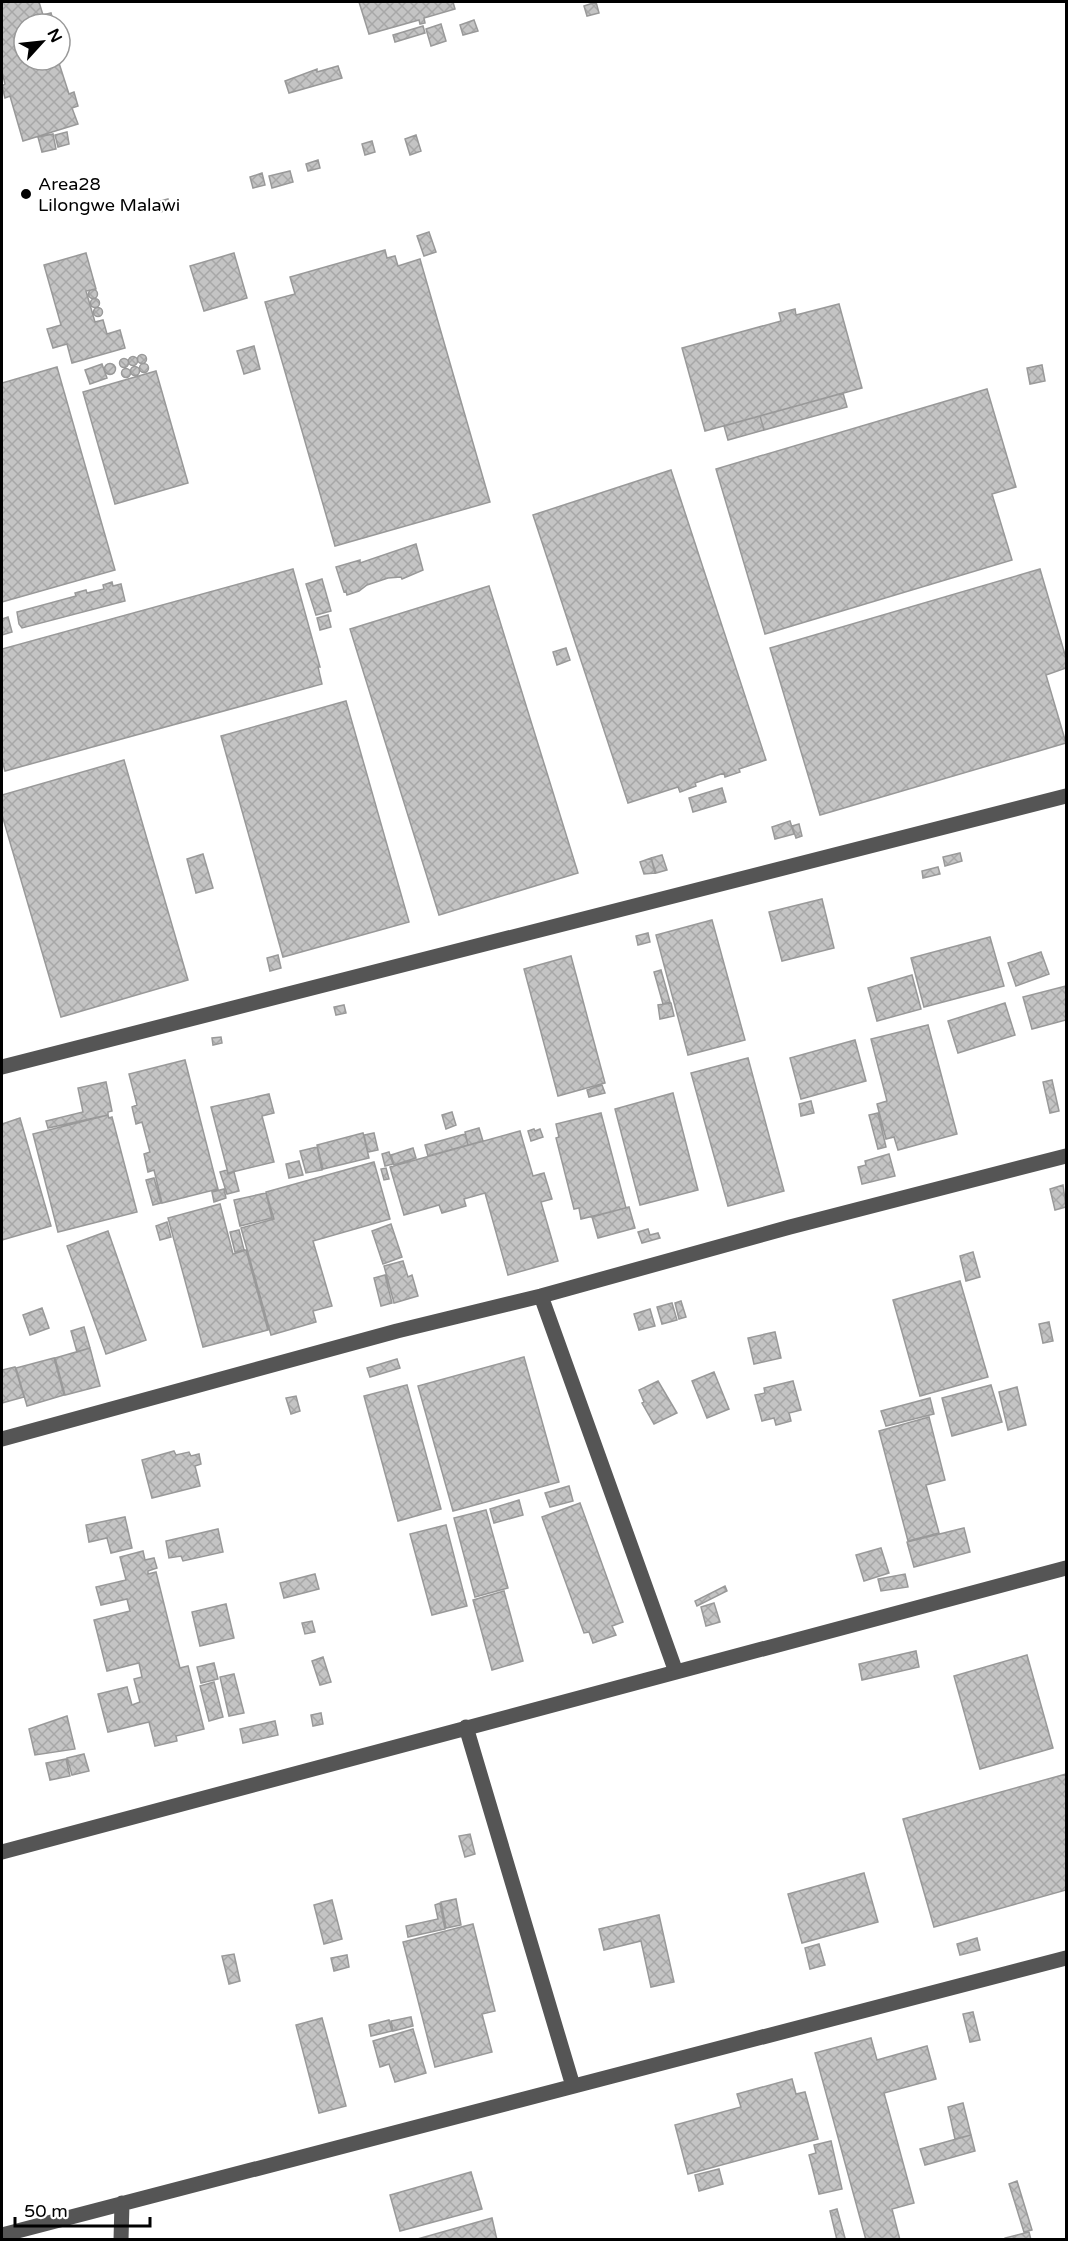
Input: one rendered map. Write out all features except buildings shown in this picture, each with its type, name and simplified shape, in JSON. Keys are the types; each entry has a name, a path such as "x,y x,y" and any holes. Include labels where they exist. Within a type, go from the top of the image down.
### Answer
{"street":[{"path":"2,1067 1066,796"},
{"path":"2,1440 375,1336 541,1296 790,1227 1066,1156"},
{"path":"541,1296 676,1672"},
{"path":"2,1852 1066,1568"},
{"path":"466,1727 573,2086"},
{"path":"2,2235 1066,1958"},
{"path":"121,2240 123,2203"}],"place":[{"name":"Area28 Lilongwe Malawi","path":"26,194"}]}
